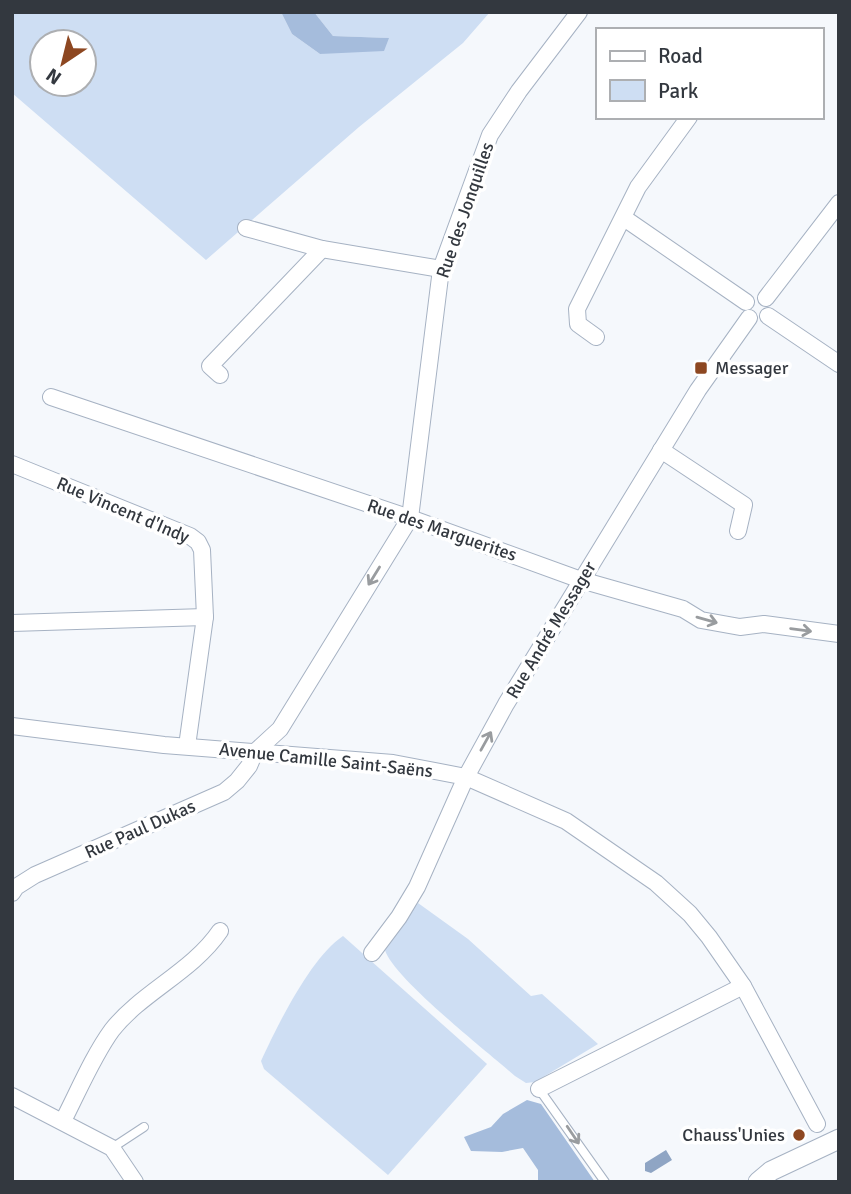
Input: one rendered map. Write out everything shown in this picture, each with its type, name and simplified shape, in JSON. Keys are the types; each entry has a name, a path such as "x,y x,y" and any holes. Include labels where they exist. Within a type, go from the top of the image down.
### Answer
{"street":[{"name":"Rue des Jonquilles","path":"410,519 441,269 490,135 519,91 579,12"},
{"path":"596,337 578,324 577,309 638,187 688,119"},
{"path":"765,298 839,203"},
{"path":"624,218 759,321 768,316 770,306 765,298 755,295 747,310"},
{"path":"246,228 323,249 441,269"},
{"path":"220,375 210,366 323,249"},
{"name":"Rue André Messager","path":"372,953 417,887 466,777 506,704 747,310"},
{"path":"768,316 839,365"},
{"name":"Rue des Marguerites","path":"51,397 581,580 682,609 701,620 740,627 764,624 839,634"},
{"path":"661,450 744,505 738,531"},
{"name":"Rue Vincent d'Indy","path":"12,464 190,536 198,542 202,550 205,617 187,746"},
{"name":"Rue Paul Dukas","path":"14,889 35,876 224,792 237,781 249,766 255,752 280,729 410,519"},
{"path":"12,622 205,617"},
{"name":"Avenue Camille Saint-Saëns","path":"12,726 187,746 393,763 466,777 566,821 656,883 690,915 743,986 817,1124"},
{"path":"280,729 285,755"},
{"path":"63,1121 112,1030 209,946 220,931"},
{"path":"539,1089 743,986"},
{"path":"12,1096 112,1148 135,1182"},
{"path":"758,1182 771,1171 839,1139"}],"lane":[{"path":"539,1089 605,1182"},
{"path":"112,1148 144,1127"}],"green space":[{"path":"12,12 281,12 292,34 320,54 388,38 333,36 314,12 490,12 463,43 359,127 206,260 12,93"},
{"path":"418,903 468,939 531,996 542,994 598,1044 535,1082 526,1083 515,1076 423,996 392,963 385,950"},
{"path":"343,936 487,1064 388,1175 264,1069 261,1061 307,976 319,959"}],"shaded area":[{"path":"281,12 314,12 333,36 389,38 384,51 320,54 292,34"},
{"path":"527,1100 541,1104 595,1182 538,1182 538,1170 523,1148 502,1152 471,1151 464,1137 491,1127 503,1114"},
{"path":"666,1150 672,1160 651,1173 645,1171 645,1163"}],"place":[{"name":"Messager","path":"701,368"},
{"name":"Chauss'Unies","path":"799,1135"}]}
